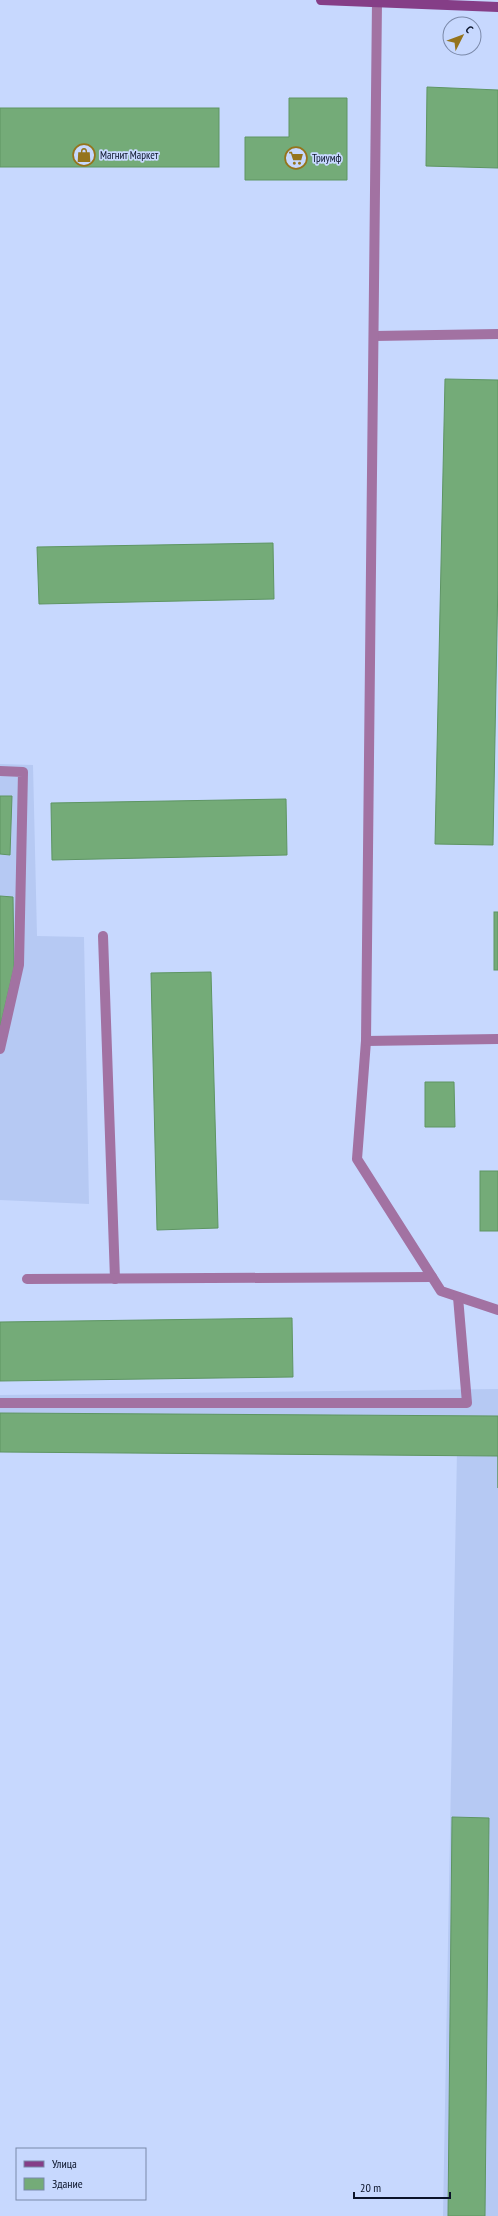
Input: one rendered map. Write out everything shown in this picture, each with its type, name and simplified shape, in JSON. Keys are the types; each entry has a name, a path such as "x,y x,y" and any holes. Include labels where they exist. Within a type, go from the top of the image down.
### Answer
{"street":[{"path":"321,0 377,1 498,7"},
{"path":"377,1 366,1041 357,1159 441,1291 498,1310"},
{"path":"374,336 498,334"},
{"path":"0,771 23,772 19,965 0,1049"},
{"path":"103,936 115,1279"},
{"path":"366,1041 498,1039"},
{"path":"28,1279 432,1277"},
{"path":"0,1403 467,1403 458,1297"}],"shaded area":[{"path":"0,764 33,765 37,936 84,937 89,1204 0,1200"},
{"path":"498,1389 498,2216 443,2216 457,1450 0,1449 0,1395"}],"building":[{"path":"427,87 498,90 498,168 426,166"},
{"name":"Триумф","path":"289,98 347,98 347,180 245,180 245,137 289,137"},
{"path":"0,108 219,108 219,167 0,167"},
{"path":"445,379 498,380 498,578 493,845 435,844"},
{"path":"273,543 274,599 39,604 37,547"},
{"path":"0,796 12,796 10,855 0,854"},
{"path":"286,799 287,855 52,860 51,803"},
{"path":"0,896 13,897 14,968 0,1027"},
{"path":"494,912 498,912 498,970 494,970"},
{"path":"211,972 218,1228 157,1230 151,973"},
{"path":"425,1082 454,1082 455,1127 425,1127"},
{"path":"480,1171 498,1171 498,1231 480,1231"},
{"path":"292,1318 293,1377 0,1381 0,1322"},
{"path":"0,1413 498,1416 498,1456 0,1452"},
{"path":"452,1817 489,1818 485,2216 448,2216"}],"place":[{"name":"Магнит Маркет","path":"84,155"},
{"name":"Триумф","path":"296,158"}]}
